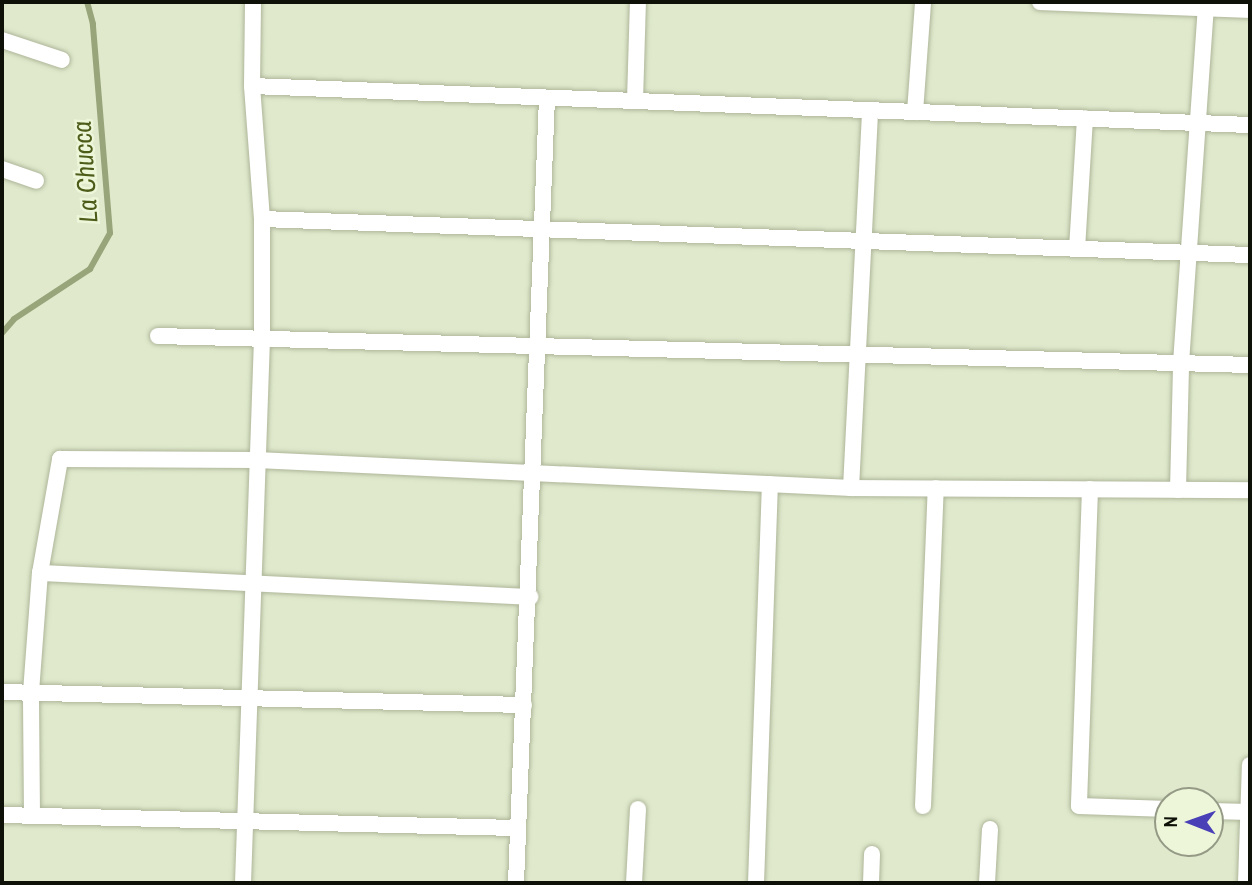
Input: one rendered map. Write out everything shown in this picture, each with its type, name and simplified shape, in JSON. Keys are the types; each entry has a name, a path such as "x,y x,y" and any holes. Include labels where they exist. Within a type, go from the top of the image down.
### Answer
{"street":[{"path":"243,883 262,339 262,219 251,86 253,2"},
{"path":"635,101 638,2"},
{"path":"915,112 923,2"},
{"path":"1040,2 1206,5 1250,10"},
{"path":"1178,490 1181,363 1191,253 1206,5"},
{"path":"2,40 62,60"},
{"path":"251,86 1250,125"},
{"path":"516,883 516,828 530,597 536,346 547,98"},
{"path":"850,488 870,110"},
{"path":"1077,249 1084,118"},
{"path":"2,169 36,181"},
{"path":"262,219 1250,255"},
{"path":"159,336 1250,365"},
{"path":"32,815 31,692 40,573 60,459 257,460 850,488 1250,490"},
{"path":"756,883 770,484"},
{"path":"923,806 936,488"},
{"path":"1090,489 1079,806 1154,809"},
{"path":"40,573 253,580 530,597"},
{"path":"2,692 248,702 524,705"},
{"path":"1246,883 1250,765"},
{"path":"634,883 638,808"},
{"path":"1224,811 1249,812"},
{"path":"2,815 516,828"},
{"path":"988,883 990,830"},
{"path":"871,883 872,854"}],"waterway":[{"name":"La Chucca","path":"2,333 14,319 90,269 110,233 93,24 87,2"}]}
